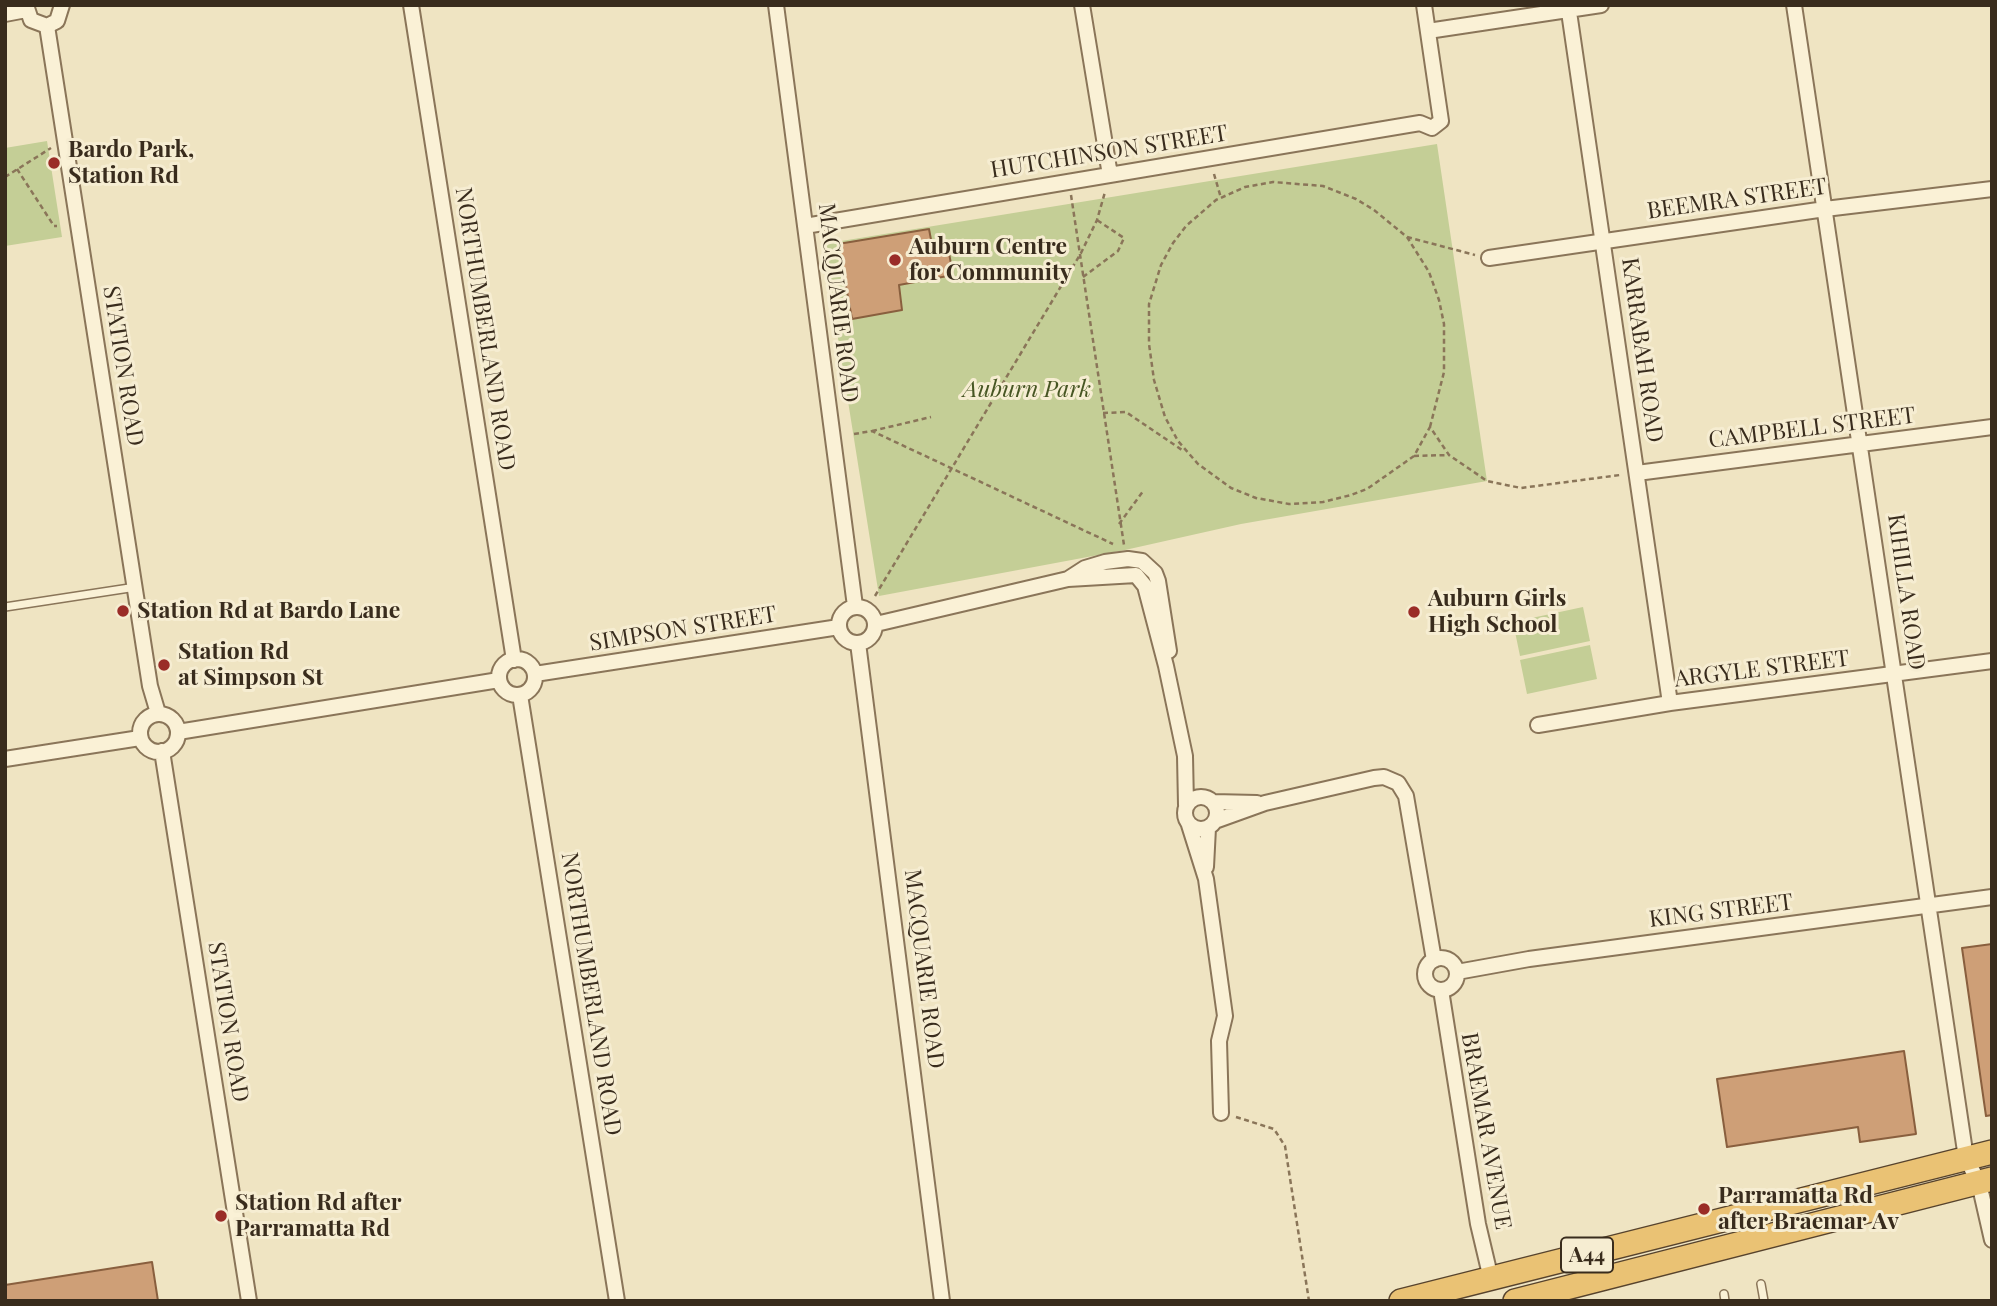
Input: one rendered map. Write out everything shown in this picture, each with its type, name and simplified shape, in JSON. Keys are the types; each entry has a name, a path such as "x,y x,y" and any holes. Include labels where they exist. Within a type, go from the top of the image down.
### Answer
{"highway":[{"name":"A44","path":"1401,1301 1428,1298 1490,1279 1992,1152"},
{"name":"A44","path":"1515,1301 1985,1181"}],"street":[{"path":"5,14 26,7 35,24 47,26 57,21 62,5"},
{"name":"NORTHUMBERLAND ROAD","path":"411,5 514,660"},
{"name":"MACQUARIE ROAD","path":"776,5 855,606"},
{"path":"1082,5 1110,175"},
{"path":"1424,5 1428,31 1601,5"},
{"name":"KIHILLA ROAD","path":"1794,5 1862,446 1905,764 1966,1158 1985,1181 1992,1240"},
{"name":"KARRABAH ROAD","path":"1568,8 1670,702"},
{"name":"STATION ROAD","path":"47,26 150,687 158,713"},
{"name":"HUTCHINSON STREET","path":"805,226 1420,123 1432,128 1441,121 1428,31"},
{"name":"BEEMRA STREET","path":"1489,258 1825,209 1992,189"},
{"name":"CAMPBELL STREET","path":"1637,473 1862,446 1992,427"},
{"path":"1068,579 1085,568 1128,559 1142,561 1150,567 1158,581 1169,650 1166,666"},
{"path":"876,624 1068,579 1136,575 1145,586 1185,755 1184,816 1206,879 1225,1016 1219,1041 1221,1113"},
{"path":"855,606 867,609 876,624 873,635 858,643 848,640 839,627 841,615 855,606"},
{"name":"SIMPSON STREET","path":"535,674 839,627"},
{"name":"MACQUARIE ROAD","path":"858,643 942,1301"},
{"path":"514,660 529,664 535,674 530,690 520,695 504,690 499,680 501,669 514,660"},
{"name":"ARGYLE STREET","path":"1538,725 1670,702 1992,661"},
{"path":"178,732 499,680"},
{"name":"NORTHUMBERLAND ROAD","path":"520,695 617,1301"},
{"path":"158,713 173,720 178,732 175,742 162,751 148,749 140,738 145,720 158,713"},
{"path":"5,759 140,738"},
{"name":"STATION ROAD","path":"162,751 249,1301"},
{"path":"1185,755 1217,811 1212,824 1206,879"},
{"path":"1189,825 1199,829 1265,803 1384,777 1398,783 1406,796 1434,960 1426,971 1426,980 1432,987 1441,990 1453,985 1457,972 1448,961 1434,960"},
{"path":"1186,805 1194,798 1265,803"},
{"name":"KING STREET","path":"1457,972 1543,957 1992,897"},
{"name":"BRAEMAR AVENUE","path":"1441,990 1478,1224 1490,1279"}],"lane":[{"path":"5,607 136,587"},
{"path":"1761,1284 1764,1301"}],"path":[{"path":"5,177 65,139"},
{"path":"1210,158 1221,198"},
{"path":"17,169 54,226 57,226"},
{"path":"875,596 1081,253 1097,220 1110,175"},
{"path":"872,431 1125,550 1102,414 1069,182"},
{"path":"1102,414 1126,412 1186,453 1216,479 1245,494 1270,502 1306,505 1367,489 1414,456 1430,427 1444,372 1444,324 1429,272 1407,237 1356,199 1323,186 1272,182 1245,187 1221,198 1186,226 1161,265 1149,304 1149,344 1154,380 1171,430 1186,453"},
{"path":"1082,277 1118,251 1124,238 1097,220"},
{"path":"1407,237 1489,258"},
{"path":"854,434 931,417"},
{"path":"1430,427 1449,455 1486,481 1521,488 1637,473"},
{"path":"1414,456 1449,455"},
{"path":"1119,524 1144,490"},
{"path":"1221,1113 1274,1129 1285,1146 1309,1301"}],"green space":[{"path":"47,141 62,237 5,246 5,148"},
{"name":"Auburn Park","path":"1437,144 1487,481 1241,524 1125,550 879,596 823,244"},
{"path":"1583,607 1590,641 1520,656 1513,622"},
{"path":"1590,645 1597,679 1527,694 1520,660"}],"building":[{"name":"Auburn Centre for Community","path":"929,229 932,245 947,242 953,275 899,285 902,310 852,319 838,244"},
{"path":"1992,944 1992,1115 1986,1116 1962,948"},
{"path":"1904,1051 1916,1134 1860,1142 1858,1127 1727,1147 1717,1079"},
{"path":"152,1262 158,1301 6,1301 5,1285"}],"place":[{"name":"Bardo Park, Station Rd","path":"54,163"},
{"name":"Auburn Centre for Community","path":"895,260"},
{"name":"Station Rd at Bardo Lane","path":"123,611"},
{"name":"Auburn Girls High School","path":"1414,612"},
{"name":"Station Rd at Simpson St","path":"164,665"},
{"name":"Parramatta Rd after Braemar Av","path":"1704,1209"},
{"name":"Station Rd after Parramatta Rd","path":"221,1216"}]}
